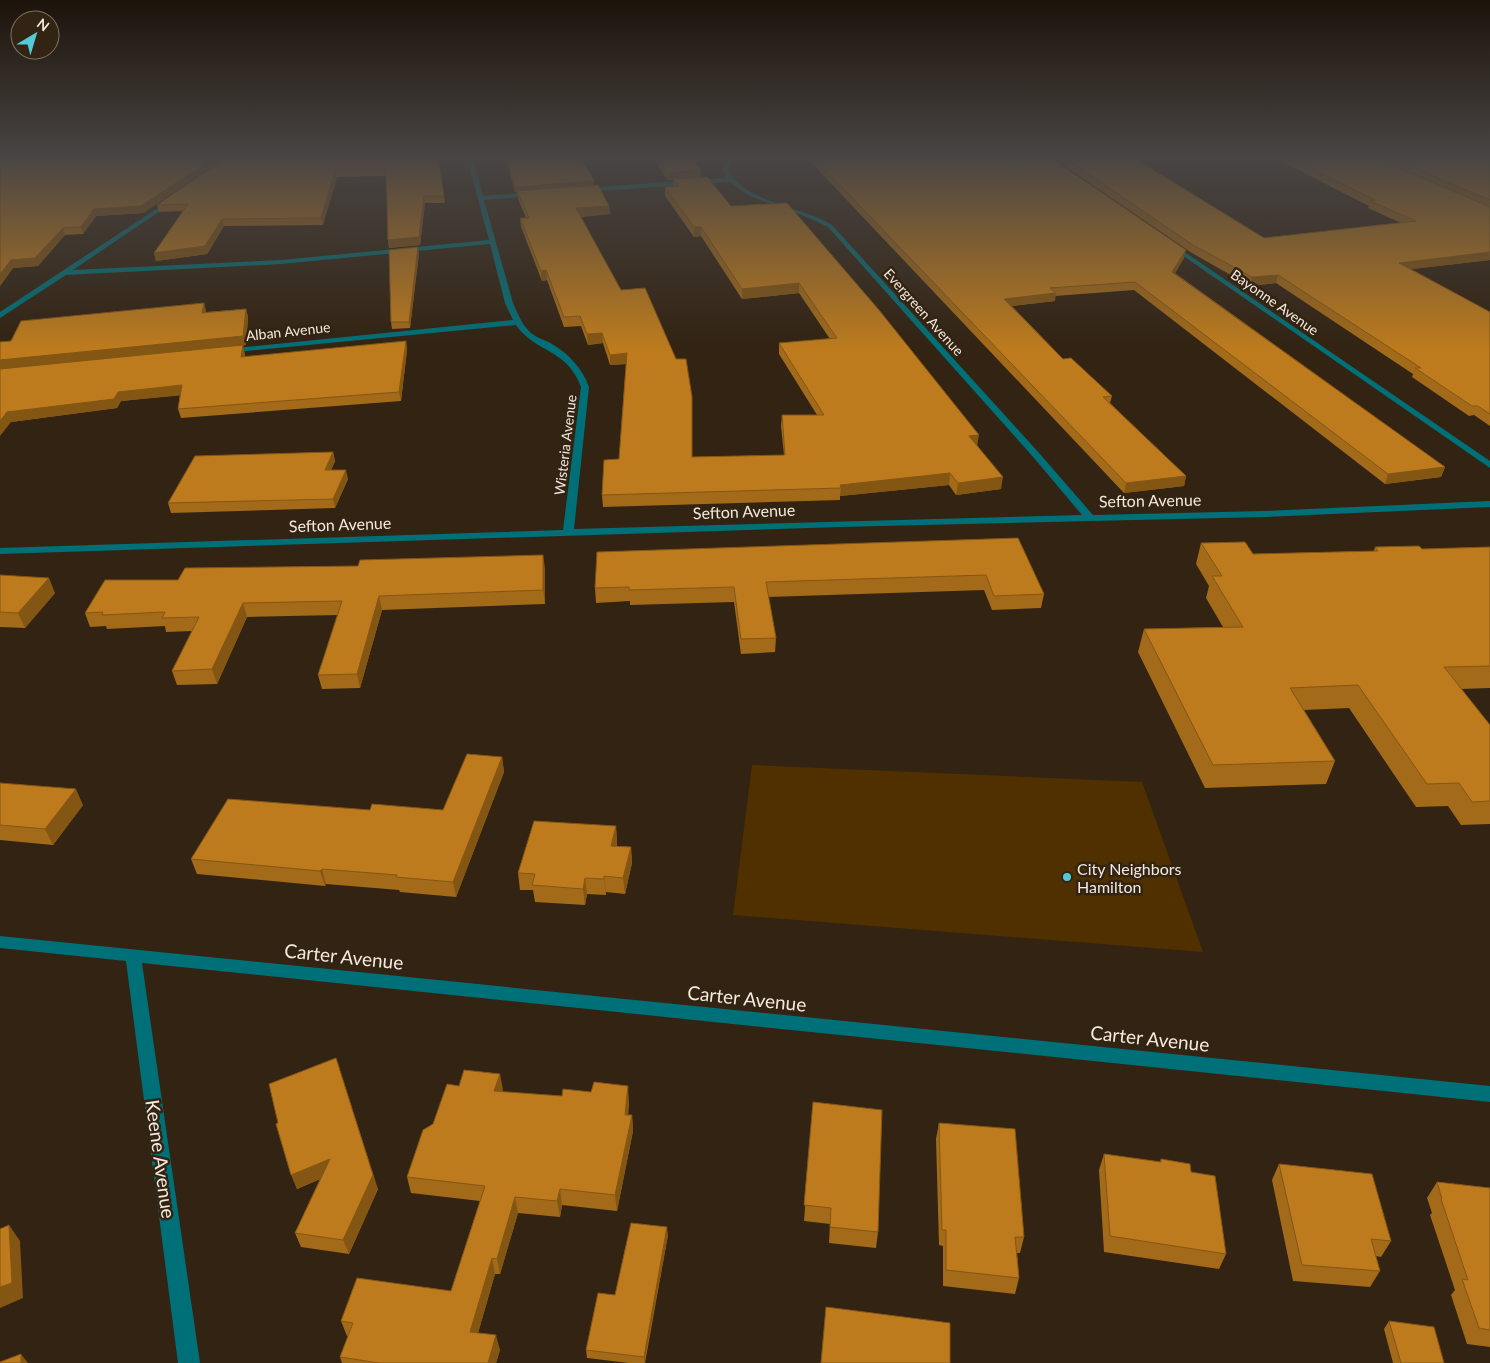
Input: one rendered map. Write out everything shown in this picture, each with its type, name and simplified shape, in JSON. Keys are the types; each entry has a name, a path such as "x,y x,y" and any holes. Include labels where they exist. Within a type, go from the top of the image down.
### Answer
{"street":[{"path":"0,316 139,222"},
{"name":"Wisteria Avenue","path":"488,222 509,303 518,322 527,334 574,365 582,375 586,387 568,534"},
{"name":"Evergreen Avenue","path":"821,222 830,226 1037,456 1089,517"},
{"path":"63,273 281,262 493,242"},
{"name":"Bayonne Avenue","path":"1166,242 1490,465"},
{"name":"Alban Avenue","path":"221,352 518,322"},
{"name":"Sefton Avenue","path":"0,551 1089,517 1264,514 1490,504"},
{"name":"Carter Avenue","path":"0,942 1490,1094"},
{"name":"Keene Avenue","path":"133,955 189,1363"}],"shaded area":[{"path":"752,765 1142,782 1203,952 733,915"}],"building":[{"path":"0,222 85,222 81,227 63,228 35,258 11,260 0,274"},
{"path":"176,222 220,222 205,246 154,253"},
{"path":"387,222 421,222 419,237 388,240"},
{"path":"521,222 583,222 621,290 645,288 676,359 686,359 692,397 692,457 785,455 782,415 824,415 779,343 837,338 799,283 742,289 701,227 694,227 690,222 803,222 879,310 979,435 969,436 1003,477 958,483 950,473 840,485 841,488 602,495 604,460 619,459 627,353 610,355 602,333 587,334 580,316 564,317 546,270 541,271"},
{"path":"875,222 1144,222 1186,250 1172,272 1445,467 1388,474 1135,282 1050,288 1056,293 1004,299 1063,359 1071,358 1112,396 1103,397 1186,476 1126,483"},
{"path":"1159,222 1237,222 1264,238 1411,222 1490,222 1490,252 1399,263 1490,312 1490,414 1478,406 1472,406 1415,368 1421,368 1278,275 1252,277 1193,245"},
{"path":"418,247 409,322 391,322 389,250"},
{"path":"204,303 202,313 246,309 243,336 0,360 0,342 11,341 21,321"},
{"path":"406,341 399,392 178,409 182,385 118,392 114,399 7,412 0,421 0,369 243,345 241,357"},
{"path":"333,452 325,470 346,470 333,499 168,503 195,456"},
{"path":"1018,538 1044,594 994,596 986,575 766,582 776,638 741,639 734,587 629,590 629,587 595,588 597,552"},
{"path":"1245,542 1253,554 1378,551 1375,547 1419,546 1422,549 1490,547 1490,666 1444,667 1490,725 1490,801 1472,802 1459,783 1427,784 1358,685 1290,688 1335,761 1213,765 1144,629 1243,627 1212,576 1222,576 1201,543"},
{"path":"543,555 543,590 379,596 357,674 318,675 342,601 243,603 212,669 172,671 199,617 162,618 165,612 102,615 103,612 85,613 105,580 178,580 185,568 358,566 360,560"},
{"path":"0,575 49,578 18,613 0,612"},
{"path":"467,754 502,757 453,882 396,877 397,875 322,869 320,871 191,859 228,799 370,810 372,804 443,810"},
{"path":"0,783 76,789 45,829 0,825"},
{"path":"534,821 616,826 611,846 631,847 623,878 604,876 604,879 585,878 583,889 532,885 535,874 518,873"},
{"path":"336,1058 373,1175 343,1240 295,1233 330,1159 291,1175 276,1124 278,1123 269,1084"},
{"path":"464,1070 500,1074 494,1091 562,1096 563,1089 591,1092 594,1082 628,1086 625,1115 632,1115 615,1195 560,1189 557,1201 515,1197 497,1259 492,1258 470,1332 496,1335 488,1363 379,1363 340,1357 353,1323 341,1321 357,1278 451,1291 485,1186 407,1177 423,1130 433,1124 447,1084 459,1086"},
{"path":"813,1102 882,1110 878,1232 830,1227 831,1208 804,1205"},
{"path":"939,1123 1015,1129 1024,1237 1015,1237 1019,1278 946,1270 946,1230 942,1230"},
{"path":"1104,1154 1161,1162 1161,1159 1190,1164 1191,1172 1215,1176 1226,1254 1110,1236"},
{"path":"1279,1164 1372,1174 1391,1241 1371,1239 1380,1271 1302,1265"},
{"path":"1437,1182 1490,1188 1490,1330 1479,1328 1462,1279 1468,1280"},
{"path":"631,1223 667,1227 644,1357 586,1350 598,1293 615,1295"},
{"path":"9,1225 12,1283 0,1287 0,1229"},
{"path":"826,1307 950,1323 950,1363 821,1363"},
{"path":"1389,1321 1434,1327 1444,1363 1401,1363"},
{"path":"21,1354 21,1363 0,1363 0,1362"}],"place":[{"name":"City Neighbors Hamilton","path":"1067,877"}]}
